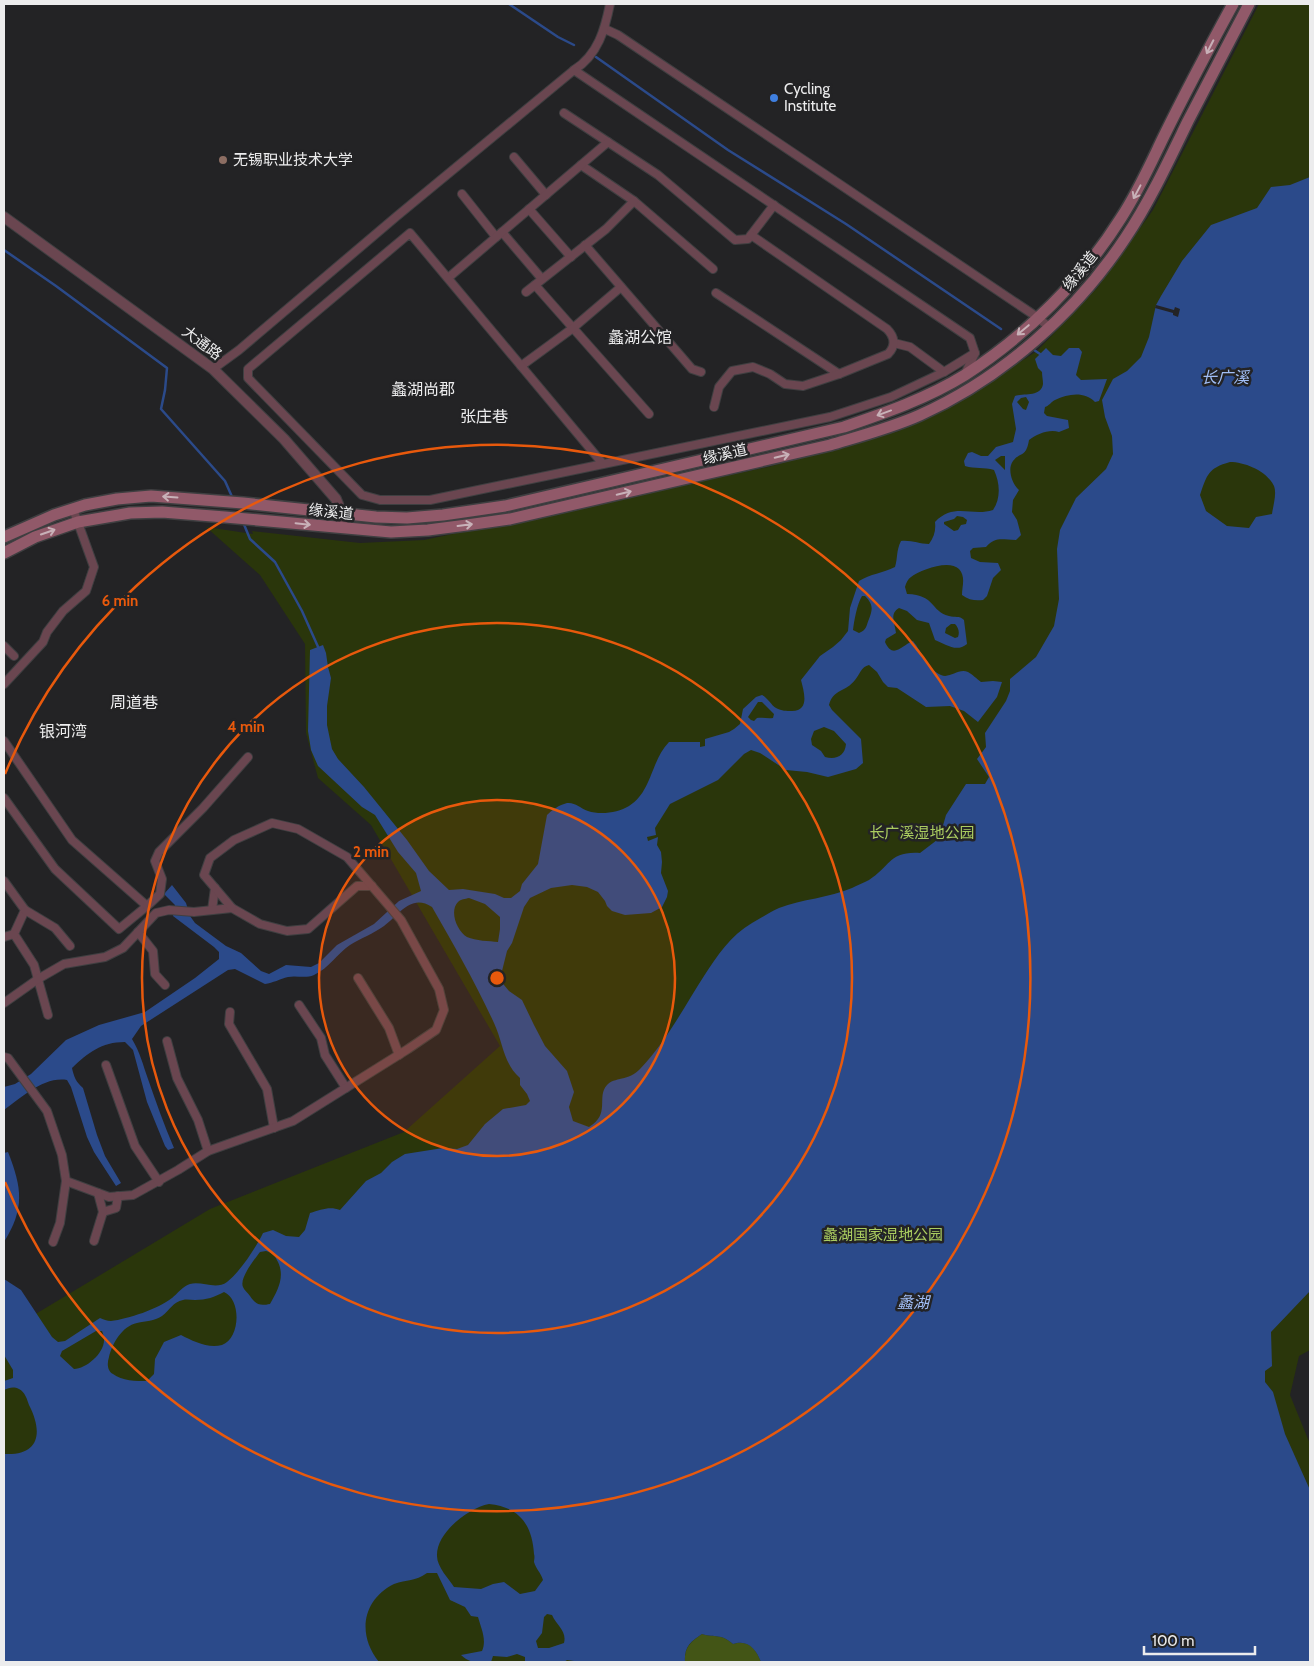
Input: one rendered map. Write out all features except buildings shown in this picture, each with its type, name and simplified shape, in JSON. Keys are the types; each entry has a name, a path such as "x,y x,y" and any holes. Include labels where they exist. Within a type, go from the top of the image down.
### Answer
{"main road":[{"name":"缘溪道","path":"4,537 54,514 117,498 151,496 243,503 376,518 443,515 505,506 844,426 887,412 964,375 1002,348 1077,278 1121,220 1136,194 1233,4"},
{"name":"缘溪道","path":"4,554 34,537 78,522 130,513 162,512 225,516 391,532 510,519 821,447 866,435 919,416 953,398 1013,358 1049,327 1092,282 1126,238 1150,198 1249,4"}],"street":[{"path":"214,369 580,66 600,42 605,29 610,4"},
{"path":"605,29 618,35 1037,317 1049,327"},
{"path":"574,70 970,338 975,353 964,375"},
{"path":"564,113 658,175 734,240 748,239 774,205"},
{"path":"448,278 608,142"},
{"path":"514,157 546,195"},
{"path":"581,165 634,201 713,269"},
{"path":"462,194 542,279"},
{"path":"526,292 606,229 634,201"},
{"path":"529,209 571,257"},
{"name":"大通路","path":"4,217 214,369 284,439 336,499 342,514 343,528"},
{"path":"603,464 410,233 248,369 248,378 362,495 380,500 430,500 830,417 891,397 944,372 975,353"},
{"path":"714,407 718,387 732,371 753,367 770,374 784,384 803,386 840,374 888,354 892,350 894,343 892,334 887,328 751,235"},
{"path":"585,245 692,368 701,372"},
{"path":"535,285 648,414"},
{"path":"521,366 573,328 621,287"},
{"path":"716,293 840,374"},
{"path":"894,343 910,346 944,372"},
{"path":"4,684 43,642 47,632 63,611 86,591 94,566 73,509"},
{"path":"4,646 14,656"},
{"path":"4,741 72,840 147,906"},
{"path":"4,798 55,869 119,929 160,894 162,879 155,862 159,852 203,808 248,757"},
{"path":"66,1181 109,1197 133,1195 159,1182 208,1151 293,1121 436,1030 444,1010 439,989 397,916 390,907 347,857 298,829 272,823 234,840 210,858 204,875 232,908 260,924 287,931 308,929 356,886 359,871"},
{"path":"4,881 25,910 55,928 70,946"},
{"path":"356,886 372,886"},
{"path":"212,910 215,888"},
{"path":"4,1003 38,978 64,964 106,957 123,948 156,913 169,910 194,912 232,908"},
{"path":"4,937 14,934 25,910"},
{"path":"138,932 153,951 155,974 165,985"},
{"path":"14,934 34,965 48,1015"},
{"path":"358,978 389,1028 398,1055"},
{"path":"299,1004 321,1038 325,1054 346,1088"},
{"path":"230,1012 229,1024 266,1089 274,1128"},
{"path":"168,1041 177,1078 198,1120 208,1151"},
{"path":"4,1057 8,1058 47,1111 62,1155 66,1181 60,1223 53,1242"},
{"path":"106,1065 136,1146 159,1182"},
{"path":"94,1241 103,1212 98,1194"},
{"path":"103,1212 116,1208 118,1196"}],"green space":[{"name":"蠡湖","path":"1259,4 1310,4 1310,1350 1299,1356 1290,1395 1310,1444 1310,1662 4,1662 4,1333 210,1209 404,1132 500,1046 371,825 318,778 306,733 305,644 260,575 206,527 253,534 252,531 360,543 424,540 768,467 899,431 978,389 1037,351 1097,288 1153,210"},
{"path":"702,1634 721,1637 733,1644 748,1644 757,1653 761,1662 685,1662 689,1646"}],"water":[{"name":"蠡湖","path":"1310,177 1310,1291 1271,1332 1272,1366 1265,1371 1265,1382 1273,1392 1285,1434 1310,1490 1310,1662 761,1662 754,1649 747,1644 733,1644 721,1637 702,1634 689,1645 685,1662 581,1662 567,1660 564,1662 525,1662 525,1657 517,1654 507,1657 493,1656 491,1662 475,1662 461,1655 482,1651 484,1638 478,1617 471,1616 465,1607 450,1600 437,1573 427,1573 415,1579 394,1584 375,1599 369,1609 366,1619 368,1641 372,1652 379,1662 4,1662 4,1454 16,1454 25,1451 35,1440 37,1433 33,1415 21,1390 9,1388 4,1390 4,1381 13,1378 13,1370 4,1355 4,1279 21,1290 52,1337 58,1342 65,1341 100,1318 110,1321 118,1320 151,1310 172,1298 187,1285 195,1283 218,1285 227,1282 243,1266 263,1233 273,1230 286,1236 299,1237 305,1230 310,1213 329,1208 340,1210 366,1181 381,1173 392,1162 405,1154 443,1148 457,1149 468,1145 485,1124 503,1109 526,1105 530,1101 520,1085 520,1078 510,1066 487,1008 432,907 425,903 418,903 406,907 384,926 350,945 324,969 314,975 288,977 265,984 235,969 228,970 141,1026 132,1039 174,1148 168,1150 165,1146 147,1102 133,1050 125,1042 102,1046 72,1068 76,1079 83,1088 105,1156 121,1183 116,1186 94,1152 87,1137 67,1080 50,1081 41,1085 25,1094 4,1110 4,1087 15,1084 31,1074 66,1040 99,1025 145,1012 219,959 219,952 214,947 173,916 175,905 164,894 172,885 186,903 190,916 195,923 226,946 241,953 261,971 269,974 286,965 311,967 319,963 337,945 374,924 399,901 421,891 416,873 398,852 375,815 362,807 318,766 311,750 308,731 310,650 323,645 326,653 331,678 327,706 327,725 332,749 338,759 364,787 407,840 429,871 449,890 463,889 511,898 520,891 522,884 538,864 547,815 556,808 570,803 588,811 603,813 614,812 629,806 642,793 658,758 669,742 700,742 700,747 705,746 705,739 729,732 740,724 743,709 756,697 762,695 774,707 782,710 792,711 801,708 804,700 801,680 820,656 841,640 848,631 850,608 859,581 895,567 901,541 929,544 934,534 935,522 942,516 956,511 985,512 993,510 999,490 994,470 965,466 964,461 968,453 972,452 981,456 988,456 996,447 1013,442 1016,429 1012,404 1015,396 1036,393 1042,388 1042,372 1038,368 1035,359 1046,348 1053,355 1061,356 1069,348 1079,348 1082,352 1076,375 1081,380 1107,379 1099,401 1095,402 1086,396 1070,395 1055,400 1045,407 1044,413 1047,416 1068,420 1069,428 1059,432 1043,433 1032,438 1029,440 1025,452 1011,464 1011,476 1019,490 1013,500 1012,512 1017,520 1021,535 1016,540 996,540 986,547 973,548 970,551 971,558 980,562 998,563 1001,570 993,578 987,596 983,600 977,600 962,595 963,578 961,572 954,566 949,565 928,569 915,574 907,581 905,587 907,594 923,597 943,614 964,620 967,644 963,647 955,648 935,640 929,623 917,620 907,611 899,608 894,613 893,619 896,633 886,639 885,642 891,650 898,650 913,641 928,665 941,675 948,676 964,671 970,673 981,682 1002,682 997,697 978,722 964,711 950,706 926,707 897,688 888,687 877,672 869,665 866,666 848,687 833,696 829,705 861,739 863,763 856,769 828,777 786,770 760,753 751,750 744,754 718,780 670,804 655,828 656,835 647,837 648,841 658,837 657,845 661,852 662,862 661,873 668,891 662,907 651,913 625,915 612,911 598,892 587,887 572,885 551,888 530,898 524,907 512,943 507,951 501,975 504,985 509,991 522,1000 545,1046 567,1071 574,1092 569,1107 573,1121 589,1127 600,1117 604,1090 607,1085 636,1073 649,1059 714,961 737,934 779,908 852,888 869,880 896,857 910,853 920,853 937,840 946,815 966,784 985,784 989,777 977,759 986,747 985,733 1006,701 1010,691 1010,679 1036,657 1054,626 1059,599 1057,549 1060,530 1076,498 1106,469 1113,454 1112,436 1105,417 1102,400 1113,379 1127,371 1141,357 1149,337 1156,305 1182,261 1211,225 1257,208 1271,187 1290,185","holes":["1026,397 1029,402 1026,410 1017,402 1021,398","1005,456 1005,470 995,460","1230,462 1249,466 1261,472 1271,481 1275,489 1272,514 1256,517 1249,528 1227,526 1206,511 1200,495 1209,473","957,516 967,520 966,524 961,525 958,530 954,531 944,522","862,596 865,596 870,602 871,612 866,628 859,633 853,630 860,599","951,624 955,624 959,633 958,637 955,638 945,633 946,628","758,702 762,702 774,714 773,718 751,720 748,717","824,727 834,731 846,744 844,752 833,758 825,757 821,751 812,745 811,739 814,731","469,898 485,904 500,917 498,942 478,940 463,934 457,926 454,915 455,906 460,900","266,1251 275,1256 278,1262 281,1278 276,1294 270,1304 261,1305 256,1303 243,1287 242,1283 245,1274 260,1252","224,1292 230,1296 234,1303 236,1311 235,1328 228,1341 222,1345 211,1346 190,1340 181,1335 164,1342 155,1359 154,1374 147,1381 134,1381 111,1373 108,1367 110,1352 118,1336 127,1328 137,1323 159,1318 180,1301 214,1297","96,1331 102,1331 104,1338 98,1355 84,1366 74,1369 60,1356 62,1351","489,1504 508,1509 522,1519 530,1534 533,1543 534,1562 543,1580 535,1591 520,1594 504,1582 481,1589 454,1587 439,1564 437,1556 438,1547 447,1530 463,1516 481,1506","547,1614 552,1615 563,1632 564,1643 549,1648 538,1648 536,1641 542,1633 544,1617"]},
{"path":"8,1152 16,1176 19,1198 15,1219 4,1242 4,1153"}],"pier":[{"path":"1156,305 1174,310 1175,307 1180,309 1178,317 1173,315 1173,313 1155,308"}],"waterway":[{"path":"509,4 558,37 574,45"},
{"path":"596,57 728,150 846,224 1001,329"},
{"path":"4,250 167,368 161,409 225,481 233,499"},
{"path":"1031,348 1040,354"},
{"path":"243,522 250,539 275,562 302,611 319,649"}],"place":[{"name":"Cycling Institute","path":"774,98"},
{"name":"无锡职业技术大学","path":"223,160"}],"district":[{"name":"蠡湖公馆","path":"640,337"},
{"name":"蠡湖尚郡","path":"423,389"},
{"name":"张庄巷","path":"484,416"},
{"name":"周道巷","path":"134,702"},
{"name":"银河湾","path":"63,731"}],"water label":[{"name":"长广溪","path":"1225,377"}],"park label":[{"name":"长广溪湿地公园","path":"922,833"},
{"name":"蠡湖国家湿地公园","path":"883,1235"}]}
